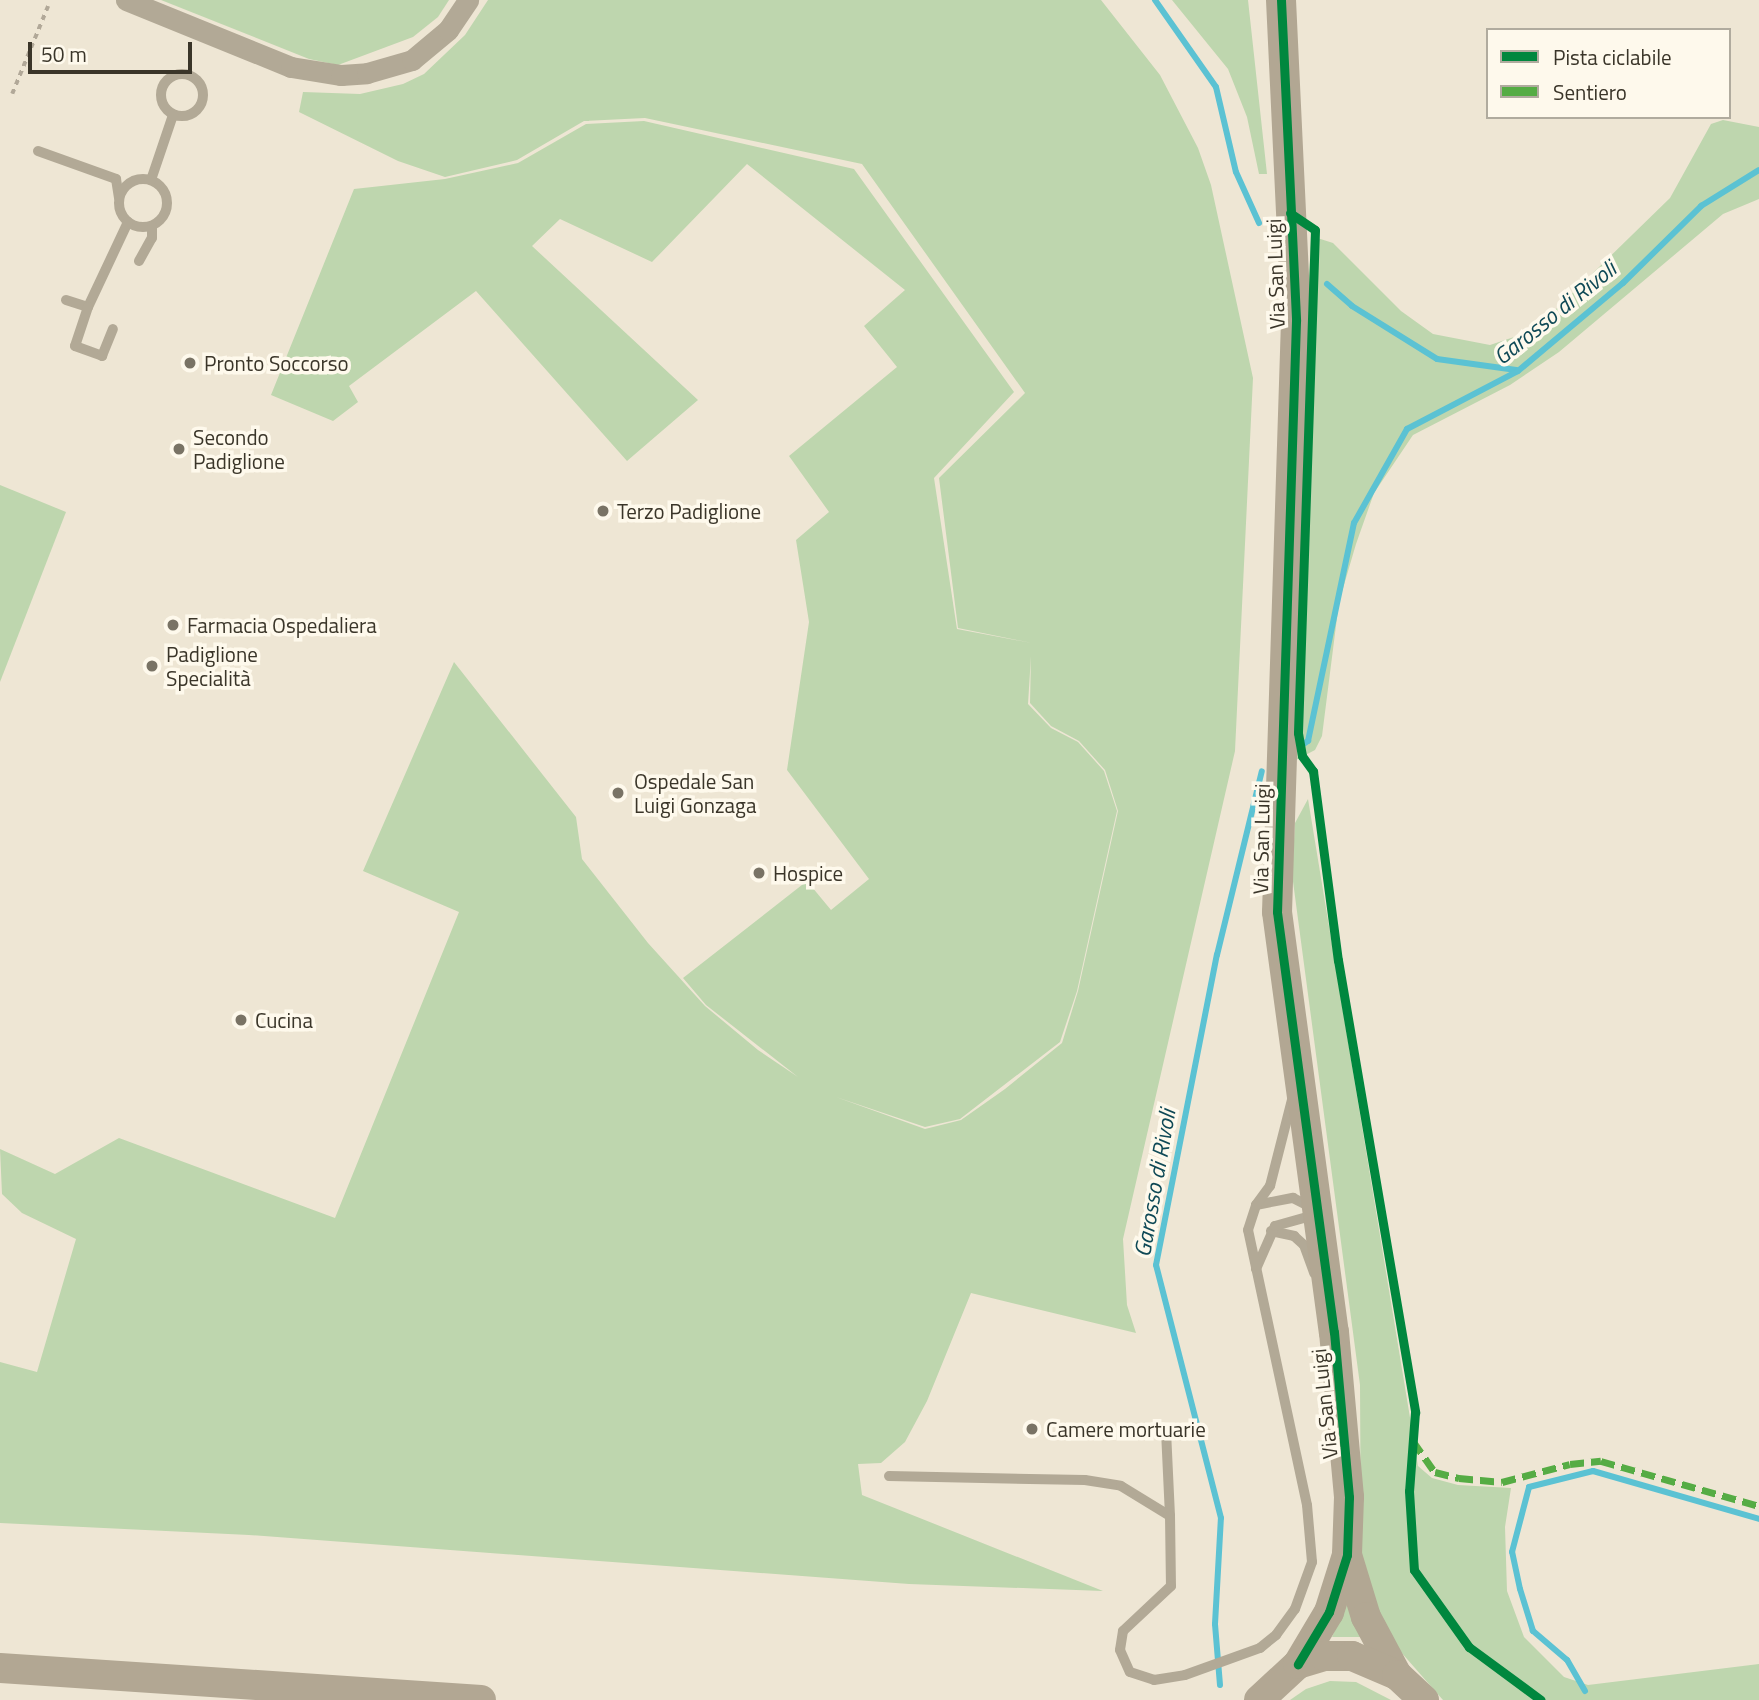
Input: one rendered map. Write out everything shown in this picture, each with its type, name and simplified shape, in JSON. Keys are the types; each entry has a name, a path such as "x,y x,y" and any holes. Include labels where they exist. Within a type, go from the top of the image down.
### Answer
{"street":[{"path":"126,0 291,67 341,75 367,73 412,60 448,30 468,0"},
{"name":"Via San Luigi","path":"1281,0 1296,321 1277,912 1347,1443 1347,1555 1366,1617 1397,1675"},
{"name":"Via San Luigi","path":"1298,1664 1329,1612 1347,1555"},
{"path":"1258,1698 1298,1664 1324,1656 1352,1656 1397,1675 1424,1700"},
{"path":"0,1668 481,1700"}],"lane":[{"path":"151,180 173,115"},
{"path":"38,151 116,179 119,199 128,222 88,307 75,346 103,356 113,328"},
{"path":"119,199 130,182 151,180 164,191 167,207 152,226 152,238 139,261"},
{"path":"128,222 152,226"},
{"path":"66,300 88,307"},
{"name":"Via San Luigi","path":"1170,1516 1171,1586 1132,1618 1123,1631 1120,1650 1130,1672 1154,1679 1185,1675 1260,1648 1295,1609 1307,1585 1312,1562 1307,1505 1248,1230 1255,1205 1270,1186 1297,1076"},
{"path":"1255,1205 1293,1198 1305,1201 1318,1214"},
{"path":"1256,1269 1271,1231 1289,1220 1318,1214"},
{"name":"Via San Luigi","path":"1271,1231 1294,1236 1304,1245 1316,1277 1347,1443"},
{"path":"1166,1431 1170,1516"},
{"path":"889,1476 1085,1480 1121,1486 1170,1516"}],"path":[{"path":"12,94 48,6"}],"green space":[{"path":"161,0 449,0 438,17 413,37 338,65 309,59"},
{"path":"488,0 1101,0 1160,75 1198,148 1211,185 1253,378 1235,751 1123,1239 1127,1305 1136,1333 971,1293 927,1401 905,1442 881,1463 858,1464 862,1495 1103,1591 909,1584 249,1535 0,1523 0,1362 37,1372 76,1239 22,1213 2,1194 0,1149 55,1174 119,1138 335,1218 459,912 363,871 454,662 576,817 582,859 648,943 705,1006 758,1050 798,1077 706,1005 683,978 807,881 831,910 869,879 787,770 809,622 796,540 829,512 789,456 897,367 864,326 905,290 747,164 652,262 560,219 532,246 698,400 627,461 476,291 349,386 358,402 333,421 271,395 354,189 445,179 518,163 586,124 644,121 854,169 1014,392 934,478 957,629 1032,643 958,628 939,478 1025,393 862,164 645,118 584,121 517,160 445,177 398,161 299,112 303,92 360,94 403,84 424,74 465,35","holes":["1031,656 1030,703 1051,726 1079,741 1105,770 1118,811 1078,991 1062,1043 961,1120 925,1129 836,1097 925,1127 960,1119 1060,1042 1077,991 1117,811 1104,771 1078,742 1051,728 1028,704"]},
{"path":"1172,0 1248,0 1267,174 1259,174 1247,117 1228,69"},
{"path":"1723,120 1759,127 1759,199 1723,214 1559,352 1510,385 1413,435 1374,493 1356,544 1339,602 1322,736 1315,750 1290,763 1311,236 1333,243 1401,311 1433,334 1490,345 1523,334 1553,312 1670,198 1711,124"},
{"path":"0,485 66,512 0,682"},
{"path":"1308,799 1418,1466 1432,1478 1458,1485 1511,1488 1505,1527 1507,1591 1524,1637 1564,1677 1588,1685 1759,1664 1759,1700 1443,1700 1386,1635 1361,1563 1360,1385 1292,874 1295,823"},
{"path":"1348,1600 1363,1637 1332,1637"},
{"path":"1330,1681 1356,1682 1391,1700 1290,1700 1306,1689"}],"waterway":[{"path":"1155,0 1216,87 1236,172 1259,223"},
{"name":"Garosso di Rivoli","path":"1290,753 1308,741 1354,523 1407,429 1518,371 1623,283 1701,206 1759,170"},
{"path":"1327,284 1352,306 1437,359 1516,370"},
{"name":"Garosso di Rivoli","path":"1220,1685 1215,1624 1221,1518 1156,1265 1217,955 1262,771"},
{"path":"1585,1691 1567,1660 1533,1631 1520,1589 1512,1552 1529,1487 1593,1471 1759,1519"}],"marked path":[{"path":"1413,1441 1435,1472 1459,1478 1502,1482 1570,1464 1601,1461 1759,1506"}],"cycle path":[{"path":"1281,0 1296,321 1277,912 1334,1332 1349,1497 1347,1555 1329,1612 1298,1664"},
{"path":"1290,213 1315,230 1298,733 1302,756 1313,771 1338,960 1415,1412 1409,1491 1414,1570 1469,1647 1541,1700"}],"place":[{"name":"Pronto Soccorso","path":"190,363"},
{"name":"Secondo Padiglione","path":"179,449"},
{"name":"Terzo Padiglione","path":"603,511"},
{"name":"Farmacia Ospedaliera","path":"173,625"},
{"name":"Padiglione Specialità","path":"152,666"},
{"name":"Ospedale San Luigi Gonzaga","path":"618,793"},
{"name":"Hospice","path":"759,873"},
{"name":"Cucina","path":"241,1020"},
{"name":"Camere mortuarie","path":"1032,1429"}]}
